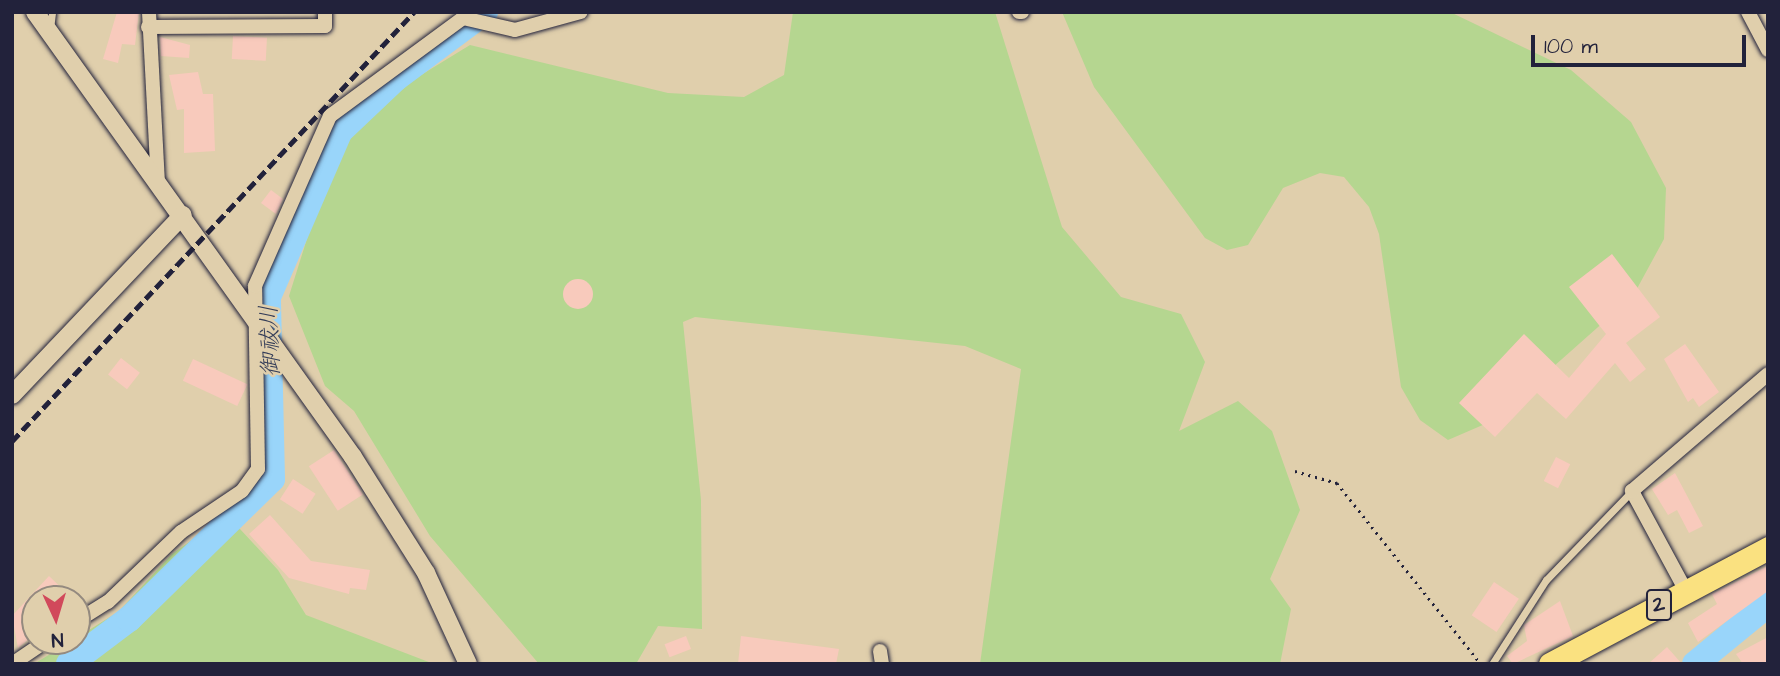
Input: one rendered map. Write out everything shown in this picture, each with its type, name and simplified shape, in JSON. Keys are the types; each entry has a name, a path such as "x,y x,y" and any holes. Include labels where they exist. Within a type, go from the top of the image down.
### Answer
{"main road":[{"name":"2","path":"1550,664 1768,548"}],"street":[{"path":"35,12 270,338 426,573 468,664"},
{"path":"158,181 148,19 325,26 325,12"},
{"path":"91,612 108,601 181,532 242,491 258,469 253,315 255,286 330,116 463,18 481,19 515,30 581,12"},
{"path":"1748,12 1768,50"},
{"path":"12,395 183,215"},
{"path":"1686,591 1632,491 1768,374"}],"lane":[{"path":"49,32 52,12"},
{"path":"1492,664 1546,580 1632,491"}],"path":[{"path":"1295,471 1337,483 1481,664"}],"green space":[{"path":"793,12 995,12 1062,227 1121,297 1181,314 1205,362 1179,431 1238,401 1272,431 1300,510 1270,579 1291,609 1280,664 980,664 1021,369 965,346 695,317 683,322 701,500 702,629 658,626 636,664 539,664 430,536 354,411 325,386 289,296 321,194 350,133 390,94 470,45 668,93 744,97 784,75"},
{"path":"1062,12 1450,12 1571,70 1631,122 1666,188 1664,239 1633,296 1492,421 1448,440 1420,420 1401,387 1379,234 1369,207 1344,177 1320,173 1283,188 1248,245 1227,250 1205,238 1094,87"},
{"path":"227,515 278,570 306,615 434,664 34,664 49,655 91,655 91,629 118,612 172,554"}],"building":[{"path":"117,12 139,12 135,45 122,44 118,63 103,59"},
{"path":"233,36 267,38 266,61 232,59"},
{"path":"160,37 190,45 189,58 161,56"},
{"path":"198,72 203,94 213,94 215,151 184,153 184,109 177,110 169,75"},
{"path":"271,190 283,199 276,214 261,203"},
{"path":"1612,254 1660,317 1626,343 1646,369 1630,382 1615,363 1566,419 1537,393 1495,437 1459,403 1524,334 1569,378 1606,334 1569,287"},
{"path":"578,279 584,280 592,288 592,300 584,308 578,309 572,308 564,300 563,294 564,288 572,280"},
{"path":"1685,344 1719,392 1699,407 1693,398 1688,402 1664,359"},
{"path":"121,358 140,373 127,389 108,375"},
{"path":"193,359 247,384 237,406 183,381"},
{"path":"334,450 363,494 338,511 309,466"},
{"path":"1556,457 1570,464 1558,488 1544,481"},
{"path":"1675,473 1703,526 1689,533 1677,510 1668,515 1652,489"},
{"path":"293,479 316,494 303,514 280,499"},
{"path":"270,515 311,561 370,570 366,590 350,588 349,594 289,578 249,534"},
{"path":"1768,566 1768,591 1698,642 1688,623 1717,604 1712,594"},
{"path":"49,576 58,585 41,585"},
{"path":"1494,582 1519,599 1497,632 1472,615"},
{"path":"1560,601 1573,636 1513,664 1507,656 1527,641 1524,625"},
{"path":"21,606 21,646 18,648 12,616"},
{"path":"686,636 691,649 670,657 665,644"},
{"path":"741,636 839,649 836,664 738,664"},
{"path":"1768,637 1768,664 1743,664 1736,654"},
{"path":"1667,647 1682,664 1648,664"}],"waterway":[{"name":"御祓川","path":"69,664 129,619 272,479 268,297 340,131 396,78 485,12"},
{"path":"1695,664 1768,604"}],"railway":[{"path":"12,441 414,12"}]}
